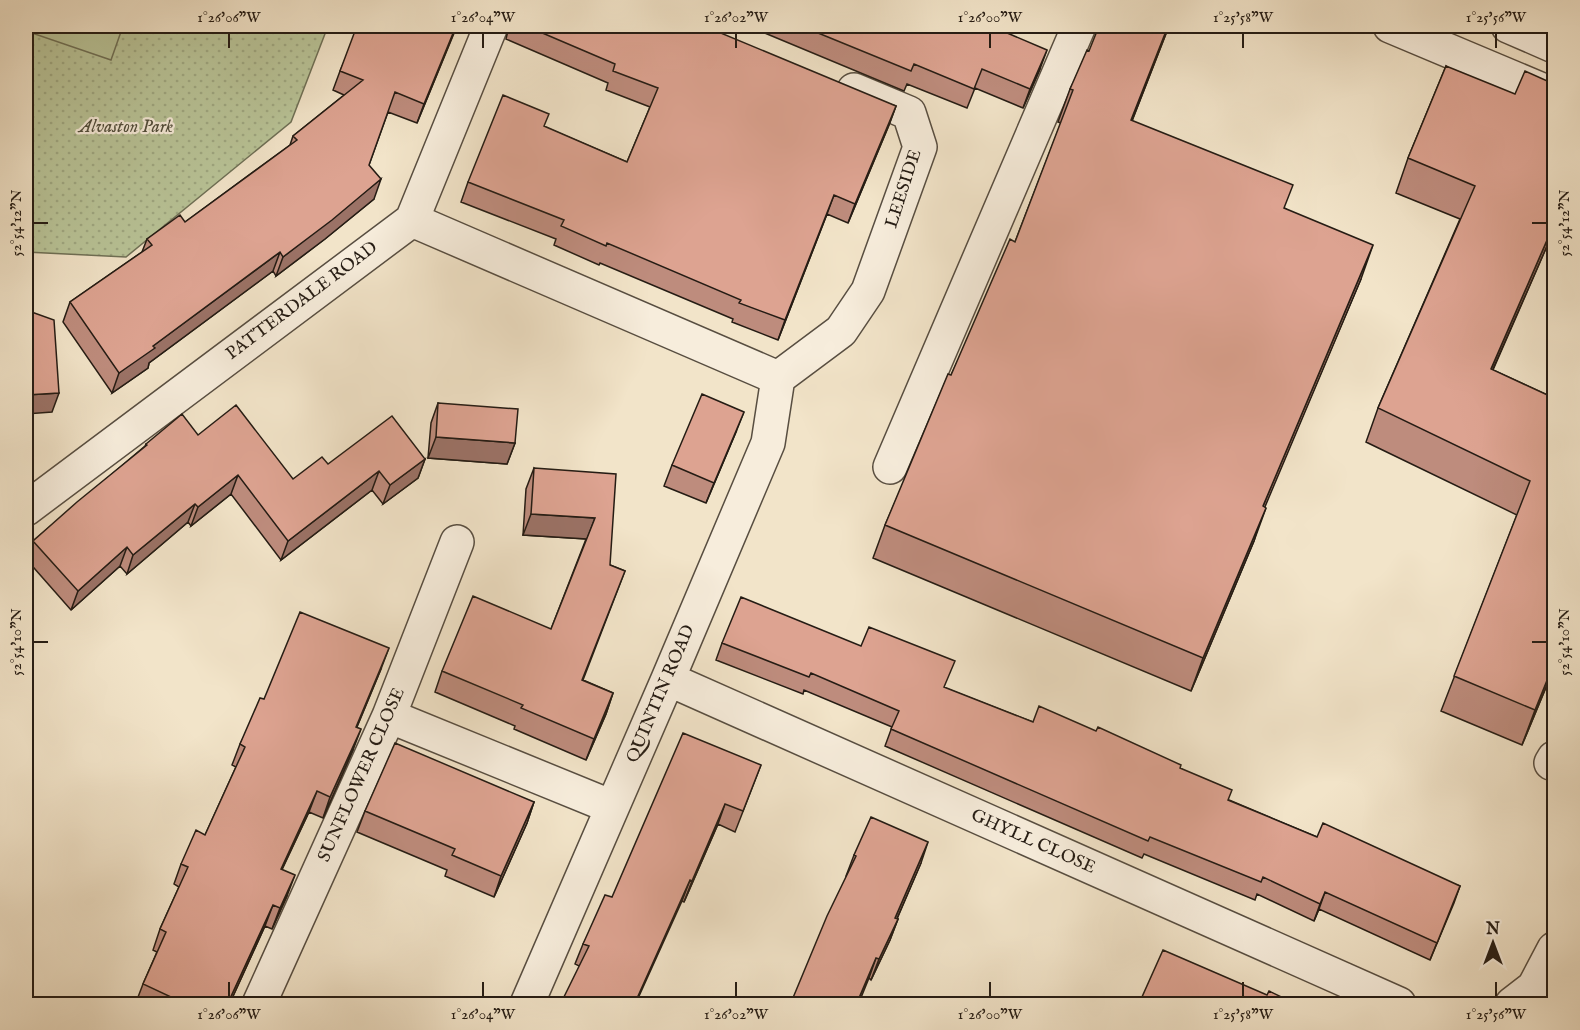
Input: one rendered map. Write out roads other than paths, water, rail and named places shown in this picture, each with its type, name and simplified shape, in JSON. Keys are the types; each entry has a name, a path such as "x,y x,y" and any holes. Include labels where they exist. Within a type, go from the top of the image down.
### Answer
{"street":[{"path":"491,26 412,220 778,378"},
{"path":"890,467 1079,26"},
{"path":"1390,26 1554,94"},
{"path":"1509,26 1554,46"},
{"name":"LEESIDE","path":"778,378 841,331 868,291 920,147 909,113 832,81"},
{"name":"PATTERDALE ROAD","path":"34,492 412,220"},
{"name":"QUINTIN ROAD","path":"527,1005 768,443 778,378"},
{"name":"SUNFLOWER CLOSE","path":"259,1005 389,716 457,542"},
{"name":"GHYLL CLOSE","path":"668,679 1399,1005"},
{"path":"389,716 612,807"},
{"path":"1529,999 1554,949"}],"park label":[{"name":"Alvaston Park","path":"126,127"}]}
